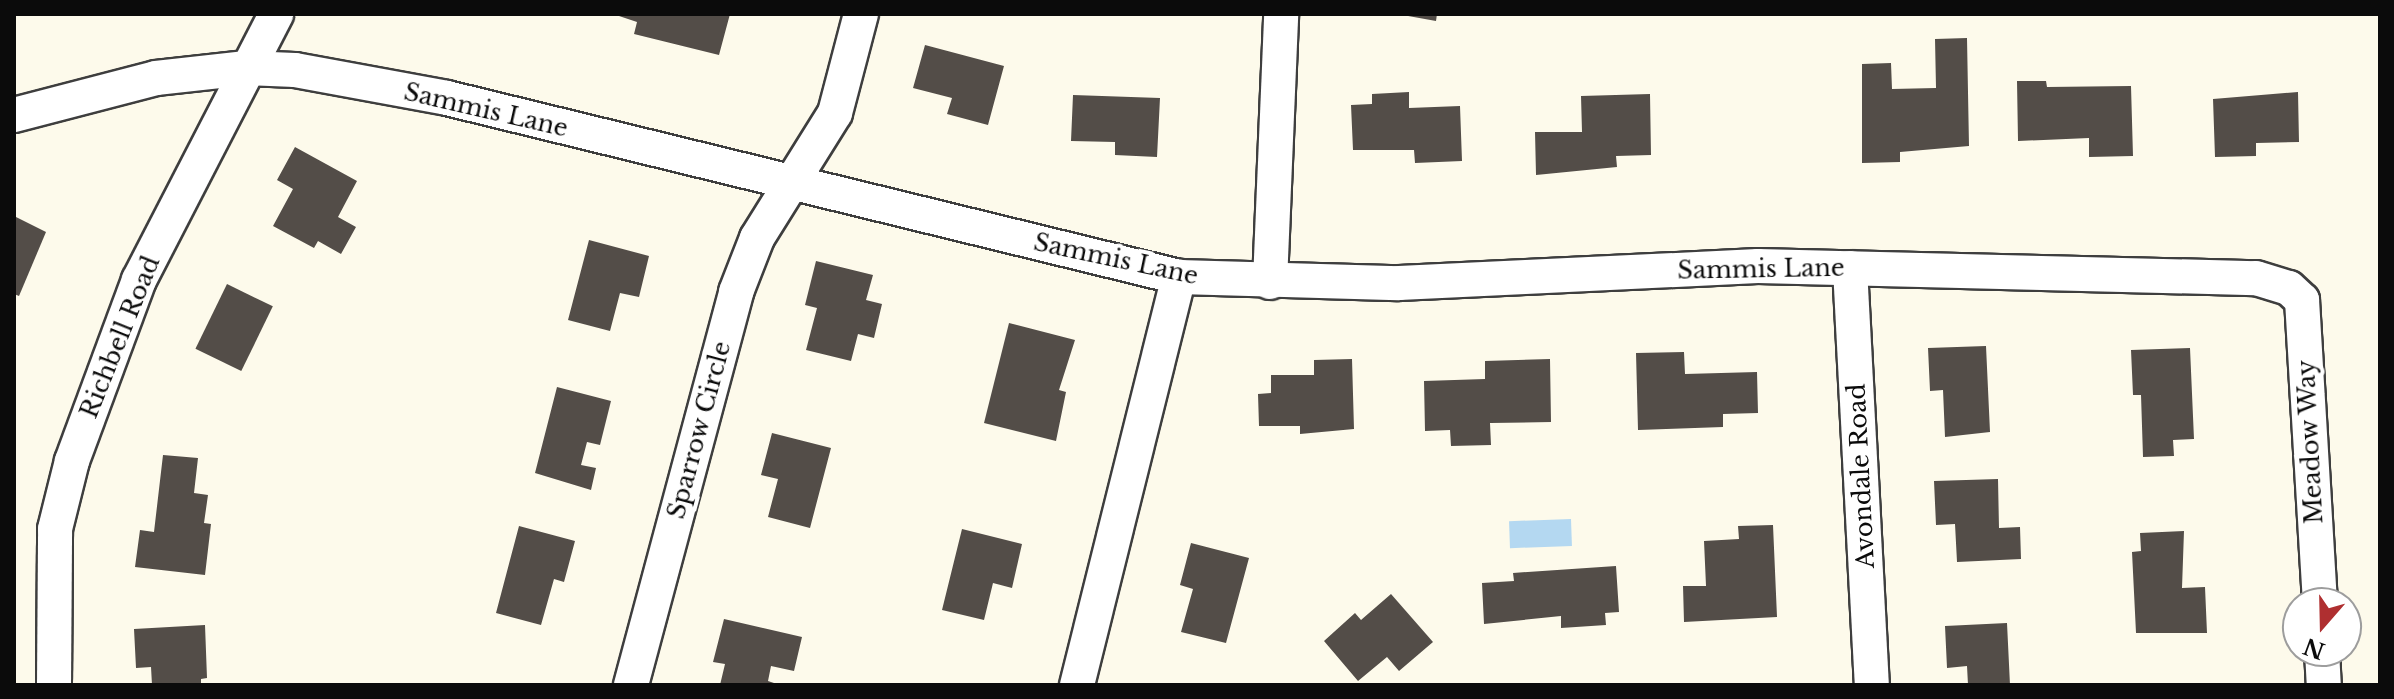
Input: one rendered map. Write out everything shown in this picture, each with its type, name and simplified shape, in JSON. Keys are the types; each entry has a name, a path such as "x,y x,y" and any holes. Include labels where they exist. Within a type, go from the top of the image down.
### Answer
{"street":[{"name":"Richbell Road","path":"54,685 55,529 72,461 139,280 276,14"},
{"name":"Sparrow Circle","path":"631,685 736,292 757,238 793,185 835,113 861,14"},
{"path":"1270,282 1279,141 1281,14"},
{"name":"Sammis Lane","path":"14,115 156,78 246,68 295,70 447,98 1179,277 1270,282 1399,283 1758,266 2202,273 2256,278 2289,288"},
{"name":"Avondale Road","path":"1850,268 1872,685"},
{"path":"1077,685 1179,277"},
{"name":"Meadow Way","path":"2289,288 2302,300 2319,587"}],"water":[{"path":"1571,519 1572,546 1510,548 1509,521"}],"building":[{"path":"613,14 730,14 719,55 634,34 637,22"},
{"path":"1397,14 1437,14 1436,21"},
{"path":"1967,38 1969,146 1900,152 1900,162 1862,163 1862,64 1891,63 1892,89 1936,88 1935,39"},
{"path":"925,45 1004,66 988,125 947,114 952,98 913,88"},
{"path":"2017,81 2046,81 2047,87 2131,86 2133,156 2089,157 2089,138 2018,141"},
{"path":"1409,92 1409,108 1460,106 1462,161 1415,163 1414,150 1353,150 1351,105 1372,104 1372,94"},
{"path":"2298,92 2299,142 2256,143 2256,156 2215,157 2213,99"},
{"path":"1650,94 1651,155 1616,156 1617,167 1536,175 1535,132 1582,132 1581,96"},
{"path":"1073,95 1160,98 1157,157 1115,155 1115,142 1071,141"},
{"path":"295,147 357,181 338,217 356,227 341,254 318,241 314,248 273,226 293,189 277,180"},
{"path":"14,216 46,232 19,296 14,294"},
{"path":"589,240 649,256 639,297 620,293 610,331 568,320"},
{"path":"816,261 873,275 866,300 882,304 874,338 858,334 851,361 806,350 817,308 805,305"},
{"path":"227,284 273,306 241,371 195,349"},
{"path":"1009,323 1075,340 1059,390 1066,392 1056,441 984,423"},
{"path":"1986,346 1990,432 1945,437 1943,390 1930,391 1928,348"},
{"path":"2190,348 2194,439 2173,440 2174,456 2143,457 2141,395 2133,395 2131,350"},
{"path":"1684,352 1685,374 1757,372 1758,413 1723,414 1723,427 1638,430 1636,353"},
{"path":"1352,359 1354,429 1300,434 1300,426 1259,426 1258,394 1271,393 1271,375 1314,375 1314,360"},
{"path":"1550,359 1551,422 1490,423 1491,445 1451,446 1450,430 1425,431 1424,381 1485,379 1485,361"},
{"path":"557,387 611,401 600,445 587,442 581,465 596,468 591,490 535,473"},
{"path":"772,433 831,448 810,528 768,517 778,479 761,475"},
{"path":"163,455 198,458 194,493 208,495 204,523 211,524 205,575 135,567 140,530 154,532"},
{"path":"1998,479 1999,528 2020,527 2021,559 1957,562 1955,524 1936,525 1934,481"},
{"path":"1773,525 1777,617 1684,622 1683,586 1706,586 1704,541 1739,539 1738,526"},
{"path":"519,526 575,541 564,582 554,579 541,625 496,613"},
{"path":"962,529 1022,544 1012,588 993,583 984,620 942,610"},
{"path":"2184,531 2182,588 2205,587 2207,633 2136,633 2132,552 2141,551 2140,533"},
{"path":"1191,543 1249,558 1226,643 1181,632 1193,589 1180,585"},
{"path":"1616,566 1619,612 1605,613 1606,625 1561,628 1561,616 1484,624 1482,583 1514,581 1513,573"},
{"path":"1391,594 1433,642 1399,671 1387,657 1358,681 1324,641 1355,613 1361,620"},
{"path":"724,619 802,637 794,671 771,666 768,681 780,685 720,685 725,664 713,662"},
{"path":"2007,623 2010,685 1968,685 1967,666 1947,668 1945,626"},
{"path":"205,625 207,678 201,679 201,685 152,685 151,667 136,668 134,629"}]}
